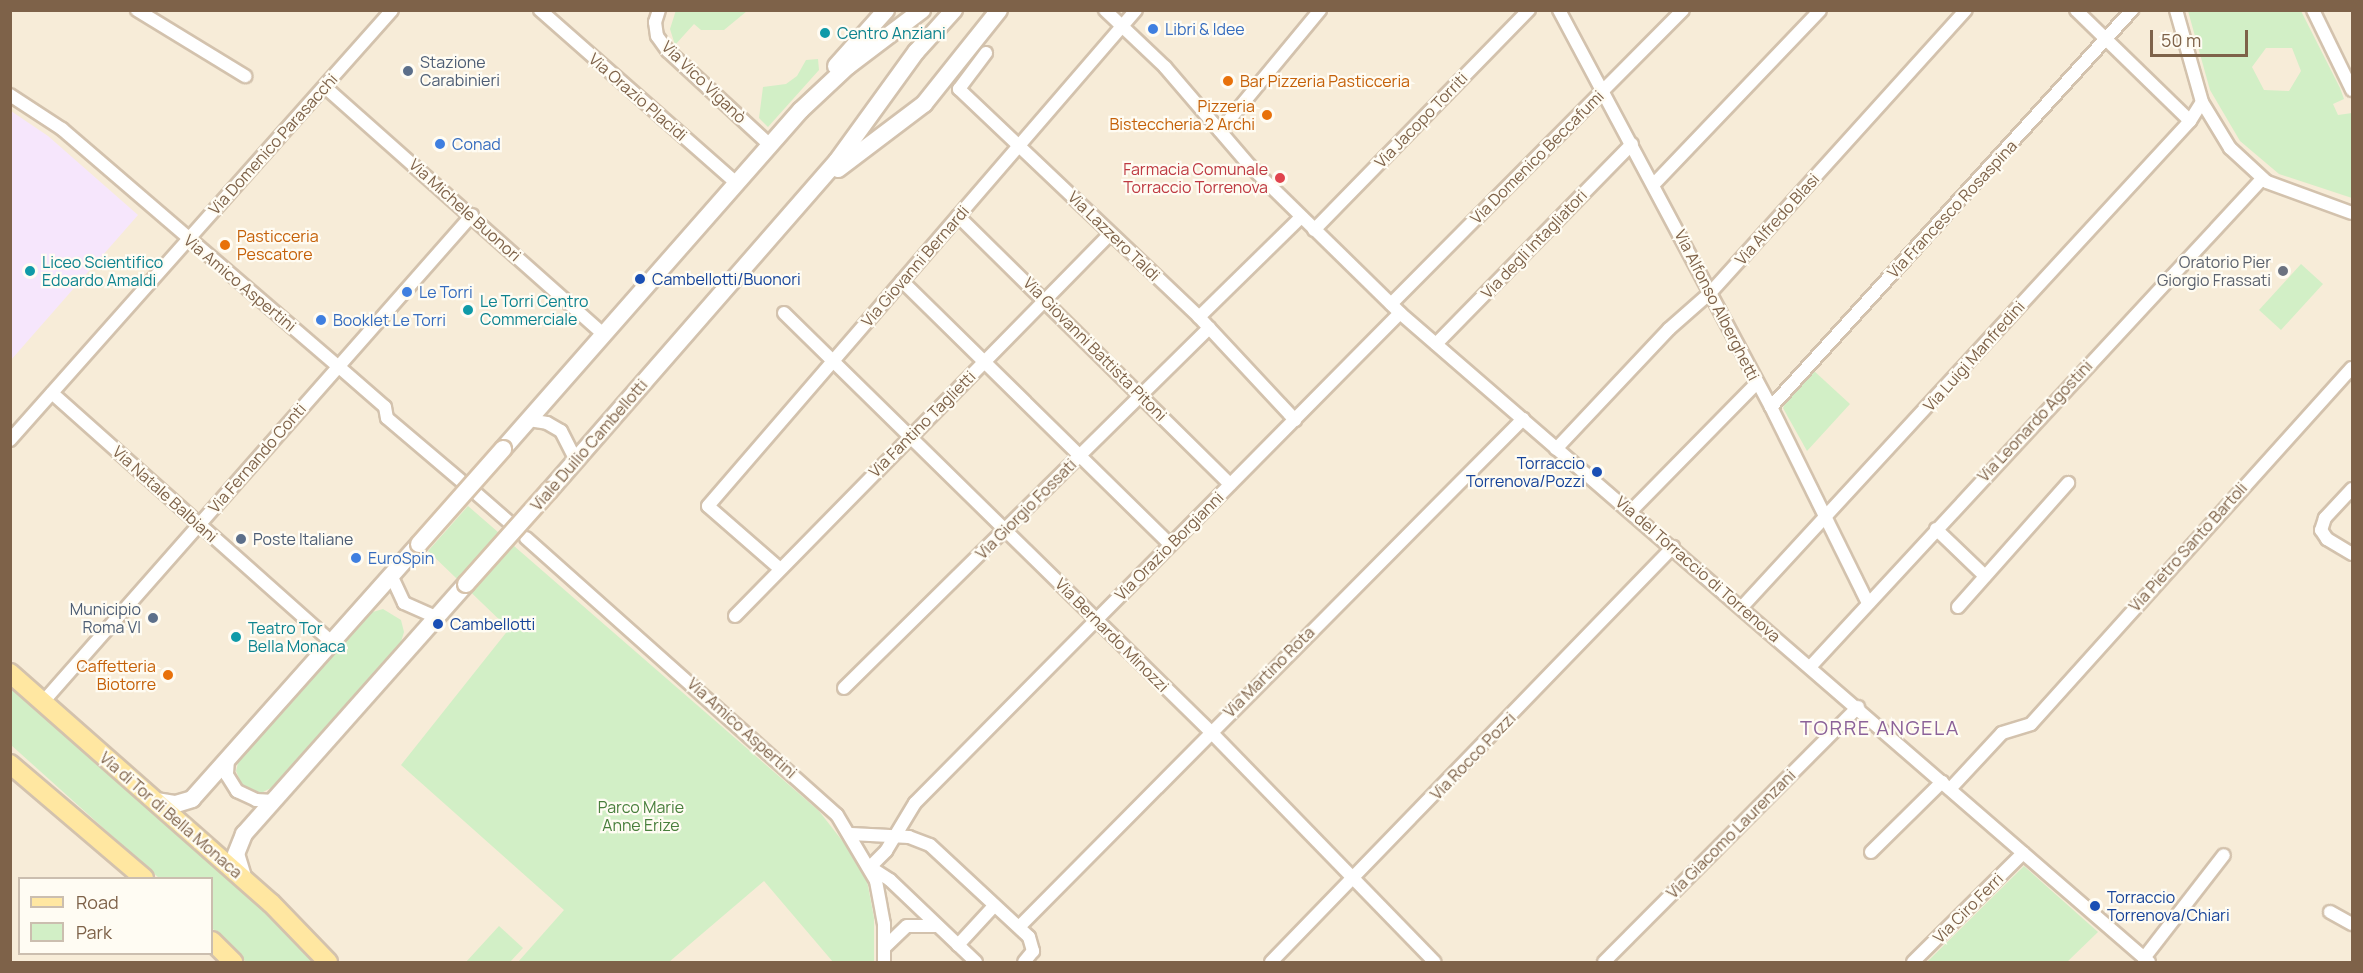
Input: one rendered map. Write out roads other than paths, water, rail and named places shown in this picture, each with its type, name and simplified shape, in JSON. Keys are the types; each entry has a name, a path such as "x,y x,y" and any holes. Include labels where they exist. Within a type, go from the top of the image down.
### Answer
{"main road":[{"path":"156,801 188,802 228,759 819,92 886,10"},
{"path":"819,92 922,10"},
{"name":"Viale Duilio Cambellotti","path":"244,880 237,846 435,617 576,461 815,186 856,137 916,52 954,10"},
{"path":"815,186 918,111 999,10"},
{"name":"Via di Tor di Bella Monaca","path":"10,673 244,880 328,963"},
{"path":"10,764 142,877"},
{"path":"213,942 233,963"}],"street":[{"path":"137,10 244,76"},
{"name":"Via Domenico Parasacchi","path":"10,440 187,238 392,10"},
{"name":"Via Orazio Placidi","path":"540,10 736,183"},
{"name":"Via Vico Viganò","path":"658,10 657,36 668,51 770,145"},
{"path":"1105,10 1122,25"},
{"name":"Via Giovanni Bernardi","path":"779,568 708,506 1136,10"},
{"path":"1220,131 1244,105 1320,10"},
{"name":"Via Jacopo Torriti","path":"1314,230 1529,10"},
{"name":"Via Alfonso Alberghetti","path":"1559,10 1654,184 1828,516 1868,603"},
{"name":"Via Domenico Beccafumi","path":"1391,304 1683,10"},
{"path":"1654,184 1820,10"},
{"name":"Via Alfredo Blasi","path":"1556,448 1669,329 1711,292 1966,10"},
{"path":"2076,10 2190,121"},
{"name":"Via Francesco Rosaspina","path":"1771,407 2132,10"},
{"path":"2176,10 2202,102 2227,144 2262,179 2352,213"},
{"path":"2313,10 2352,90"},
{"name":"Via del Torraccio di Torrenova","path":"1122,25 1165,68 1253,169 1400,313 1858,706 2146,960"},
{"name":"Via Lazzero Taldi","path":"986,53 958,89 1020,144 1110,234 1199,317 1295,420"},
{"name":"Via Michele Buonori","path":"325,87 472,215 603,334"},
{"name":"Via Amico Aspertini","path":"10,95 62,129 385,407 387,418 460,480"},
{"name":"Via Luigi Manfredini","path":"1742,607 2190,121 2202,102"},
{"name":"Via degli Intagliatori","path":"1436,344 1632,144"},
{"name":"Via Leonardo Agostini","path":"1811,666 2262,179"},
{"name":"Via Fernando Conti","path":"43,702 472,215"},
{"name":"Via Giovanni Battista Pitoni","path":"958,216 1046,300 1230,484"},
{"path":"1199,317 1301,217"},
{"name":"Via Fantino Taglietti","path":"735,616 779,568 1110,234"},
{"path":"902,281 1078,457 1170,544"},
{"name":"Via Bernardo Minozzi","path":"783,313 1006,529 1095,621 1210,731 1435,963"},
{"name":"Via Orazio Borgianni","path":"870,867 895,837 915,803 1400,313"},
{"name":"Via Giorgio Fossati","path":"844,688 1209,328"},
{"name":"Via Pietro Santo Bartoli","path":"1946,786 2002,733 2027,728 2352,368"},
{"path":"1631,511 1757,383"},
{"name":"Via Natale Balbiani","path":"52,393 331,642"},
{"name":"Via Martino Rota","path":"1019,927 1210,731 1523,419"},
{"path":"529,420 547,423 561,431 576,461"},
{"path":"1958,607 2068,483"},
{"path":"2352,489 2325,518 2321,530 2324,536 2352,554"},
{"path":"478,495 509,522"},
{"path":"1936,529 1985,576"},
{"name":"Via Amico Aspertini","path":"526,538 828,805 851,834 870,867 881,905 885,947 884,963"},
{"name":"Via Rocco Pozzi","path":"1272,963 1673,547"},
{"path":"391,575 404,603 435,617"},
{"name":"Via Giacomo Laurenzani","path":"1604,963 1858,706"},
{"path":"228,759 227,776 237,791 256,800 274,801"},
{"path":"1871,852 1946,786"},
{"path":"851,834 925,841 1019,927 1033,947 1024,963"},
{"name":"Via Ciro Ferri","path":"1913,963 2023,853"},
{"path":"2146,960 2224,855"},
{"path":"870,867 890,879 976,963"},
{"path":"958,945 994,906"},
{"path":"2330,912 2352,924"},
{"path":"885,947 907,926 938,926"}],"place":[{"name":"Libri & Idee","path":"1153,29"},
{"name":"Centro Anziani","path":"825,33"},
{"name":"Stazione Carabinieri","path":"408,71"},
{"name":"Bar Pizzeria Pasticceria","path":"1228,81"},
{"name":"Pizzeria Bisteccheria 2 Archi","path":"1267,115"},
{"name":"Conad","path":"440,144"},
{"name":"Farmacia Comunale Torraccio Torrenova","path":"1280,178"},
{"name":"Pasticceria Pescatore","path":"225,245"},
{"name":"Liceo Scientifico Edoardo Amaldi","path":"30,271"},
{"name":"Oratorio Pier Giorgio Frassati","path":"2283,271"},
{"name":"Cambellotti/Buonori","path":"640,279"},
{"name":"Le Torri","path":"407,292"},
{"name":"Le Torri Centro Commerciale","path":"468,310"},
{"name":"Booklet Le Torri","path":"321,320"},
{"name":"Torraccio Torrenova/Pozzi","path":"1597,472"},
{"name":"Poste Italiane","path":"241,539"},
{"name":"EuroSpin","path":"356,558"},
{"name":"Municipio Roma VI","path":"153,618"},
{"name":"Cambellotti","path":"438,624"},
{"name":"Teatro Tor Bella Monaca","path":"236,637"},
{"name":"Caffetteria Biotorre","path":"168,675"},
{"name":"Torraccio Torrenova/Chiari","path":"2095,906"}],"district":[{"name":"TORRE ANGELA","path":"1880,727"}],"park label":[{"name":"Parco Marie Anne Erize","path":"641,816"}]}
